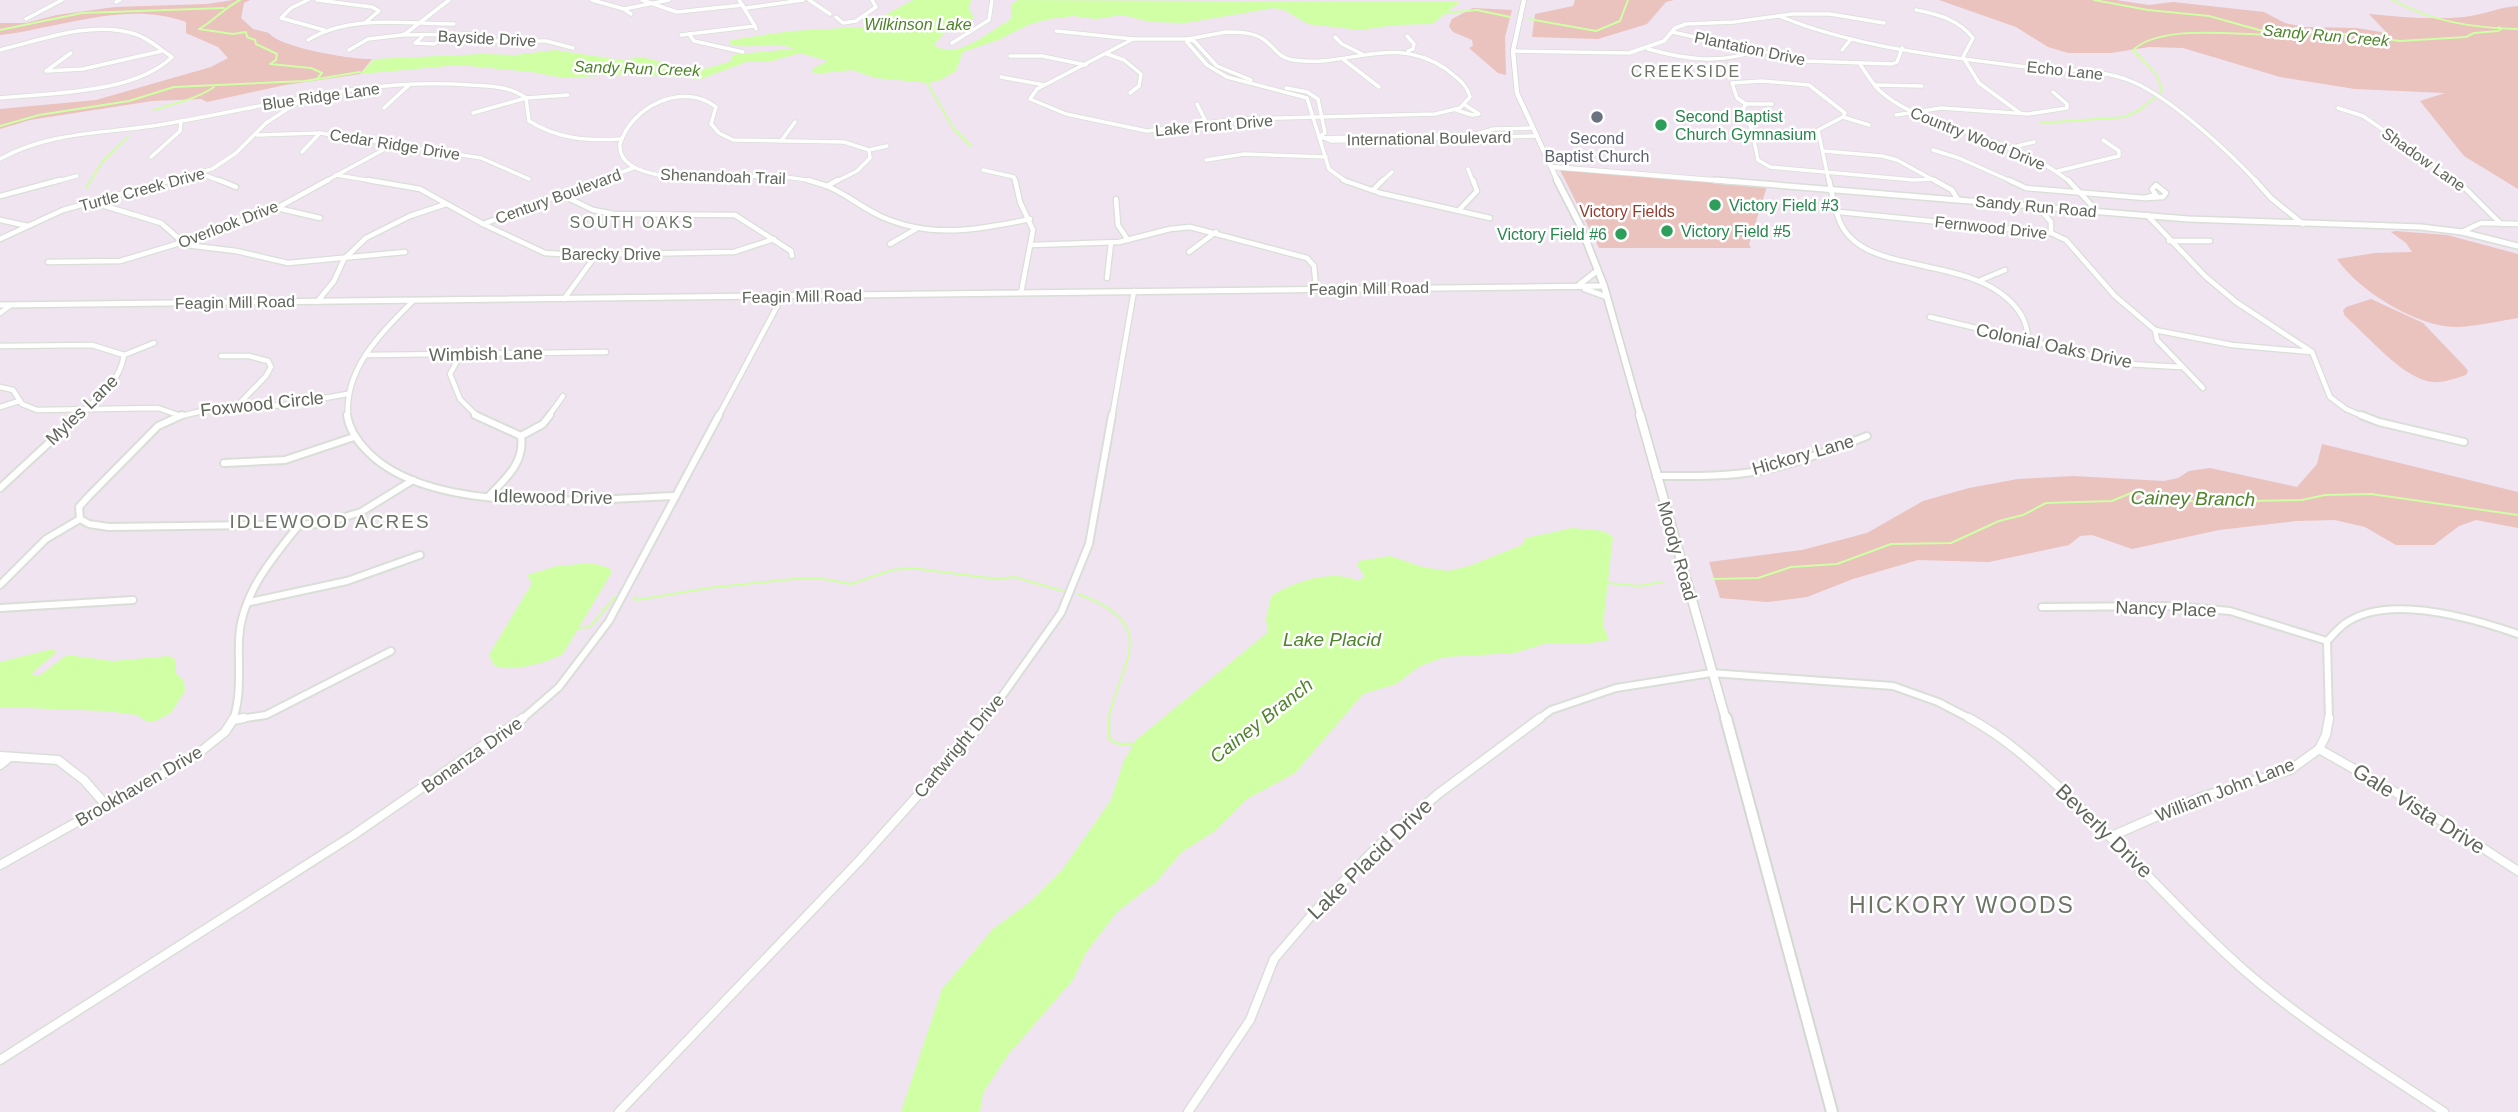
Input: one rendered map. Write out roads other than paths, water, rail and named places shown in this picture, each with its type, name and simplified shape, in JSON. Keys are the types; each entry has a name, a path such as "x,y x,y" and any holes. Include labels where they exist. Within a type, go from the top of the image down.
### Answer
{"main road":[{"name":"Moody Road","path":"1524,0 1513,51 1517,93 1604,286 1758,834 1832,1112"}],"street":[{"path":"26,19 62,0"},
{"path":"308,0 281,18 324,30"},
{"path":"317,0 372,7 379,11 365,23"},
{"path":"403,35 449,0"},
{"path":"592,0 624,9 631,14"},
{"path":"642,0 677,12 803,0"},
{"path":"624,9 669,0"},
{"path":"681,35 755,28 739,0"},
{"path":"809,0 830,14"},
{"path":"836,17 843,23 856,21 874,10 876,7 873,0 881,0"},
{"path":"952,43 992,18 989,6 992,0"},
{"path":"1916,10 1945,18 1969,32 1973,38 1964,57 1979,83 2020,113"},
{"path":"1513,51 1624,54 1664,41 1679,26 1692,22 1734,22 1822,14 1884,23"},
{"name":"Echo Lane","path":"1780,16 1799,25 1902,48 2105,74 2138,83 2233,156 2271,198 2303,224"},
{"path":"308,40 324,30 365,23 454,24"},
{"path":"0,50 69,35 106,31 137,35 172,57 164,66 107,86 0,98"},
{"path":"1056,32 1133,39 1189,40 1226,32 1245,33 1265,40 1275,54 1286,59 1322,62 1408,51 1413,49 1414,44 1407,36"},
{"name":"Plantation Drive","path":"1672,32 1805,61 1895,64 1902,48"},
{"name":"Bayside Drive","path":"349,50 368,39 403,35 473,34 495,41 554,41 573,48"},
{"path":"689,34 694,41 743,52"},
{"path":"423,35 415,43 434,44 450,35"},
{"path":"1335,37 1342,44 1364,55"},
{"path":"1842,50 1851,38"},
{"path":"1001,77 1044,85 1133,39"},
{"path":"1189,40 1194,41 1217,66 1236,76 1314,95 1318,99 1325,133 1322,137 1327,169 1337,178 1373,190 1490,218"},
{"path":"1189,40 1186,42 1213,70 1230,78 1307,98 1316,134 1322,137"},
{"path":"1646,49 1678,57 1728,58 1743,57 1758,50"},
{"path":"40,73 83,69 162,51"},
{"path":"1408,51 1433,59 1460,80 1470,92 1465,105 1479,114 1472,115 1456,110"},
{"path":"46,71 71,53"},
{"path":"1107,54 1124,60 1141,74 1139,86 1130,93"},
{"path":"1010,56 1042,56 1086,65"},
{"path":"1200,58 1208,57"},
{"path":"1343,60 1379,87"},
{"name":"Country Wood Drive","path":"1860,64 1875,85 1910,111 2009,148 2058,171 2084,193 2097,211"},
{"path":"1230,78 1236,76"},
{"path":"1772,104 1746,104 1737,98 1732,83 1797,82 1815,87 1843,111 1843,117"},
{"name":"Blue Ridge Lane","path":"0,159 32,142 59,135 181,121 357,88 466,83 513,90 526,98"},
{"path":"384,108 410,85"},
{"name":"Lake Front Drive","path":"1044,85 1030,97 1036,106 1127,128 1156,131 1206,122 1424,115 1456,110 1465,105"},
{"path":"1875,85 1922,86"},
{"path":"1896,115 1941,108 2020,113 2067,108 2067,104 2053,92"},
{"path":"473,113 526,98 568,95"},
{"name":"Turtle Creek Drive","path":"0,239 63,210 202,174 230,158 266,124 307,96"},
{"path":"526,98 529,121 559,137 584,141 621,139 619,148 622,160 633,168"},
{"name":"Shenandoah Trail","path":"621,139 643,107 661,100 693,99 713,103 716,107 711,124 726,136 746,141 844,142 869,150"},
{"path":"1197,104 1206,122"},
{"path":"1746,104 1743,109 1761,163 1775,168 1828,173 1933,179"},
{"name":"Shadow Lane","path":"2338,108 2363,116 2455,178 2501,224"},
{"path":"1869,125 1843,117 1819,128 1832,189 1846,235 1863,247 1981,280 2005,296 2019,310 2029,326 2028,342"},
{"path":"151,157 180,131 181,121"},
{"path":"781,141 795,122"},
{"name":"International Boulevard","path":"1322,137 1476,134 1506,128 1531,128"},
{"path":"302,152 320,133"},
{"name":"Cedar Ridge Drive","path":"257,135 320,133 481,158 529,179"},
{"name":"International Boulevard","path":"1322,137 1331,141 1535,136"},
{"path":"2058,171 2119,156 2119,150 2103,140"},
{"path":"2009,148 2034,142"},
{"name":"Overlook Drive","path":"48,262 120,261 180,243 277,208 394,144"},
{"path":"827,186 864,166 870,158 869,150 887,146"},
{"path":"1933,150 1959,158 2015,185 2145,198 2163,197 2166,193 2156,185 2152,189 2156,195 2145,198"},
{"path":"1823,151 1890,157 1952,190 1958,200"},
{"path":"1206,160 1244,154 1326,157"},
{"name":"Sandy Run Road","path":"1552,167 2224,222 2414,226 2462,232 2518,246"},
{"name":"Shenandoah Trail","path":"633,168 675,177 789,177 827,186 875,213 916,229 976,229 1030,219"},
{"name":"Century Boulevard","path":"483,224 633,168"},
{"path":"1459,210 1477,191 1468,169"},
{"path":"982,170 1014,177 1020,202 1030,219 1032,245 1021,293"},
{"path":"51,171 55,181"},
{"path":"1373,190 1392,172"},
{"path":"202,174 236,187"},
{"name":"Barecky Drive","path":"336,175 420,189 483,224 545,253 734,252 774,239"},
{"path":"0,196 76,176"},
{"path":"562,195 593,211 614,214 735,215 792,251 792,256"},
{"path":"1116,199 1118,225 1128,240"},
{"path":"98,201 105,206 163,224 174,233 180,243 196,248 250,253 288,263 405,252"},
{"path":"317,302 334,281 344,259 366,238 446,204"},
{"path":"2037,206 2050,220 2053,226 2051,233"},
{"path":"277,208 320,218"},
{"name":"Fernwood Drive","path":"1839,212 2051,233 2066,240 2115,296 2155,330 2232,345 2312,352"},
{"path":"2147,215 2169,241 2236,302 2312,352 2330,397 2346,410 2379,422 2464,442"},
{"path":"0,220 28,226"},
{"path":"2462,232 2470,224 2518,224"},
{"path":"1032,245 1111,243 1184,227 1216,232 1307,258 1314,266 1316,289"},
{"path":"890,244 916,229"},
{"path":"1189,252 1216,232"},
{"path":"2169,241 2210,241"},
{"path":"1107,278 1111,243"},
{"path":"564,299 596,254"},
{"path":"1574,286 1584,283 1598,270"},
{"path":"1981,280 2005,270"},
{"path":"1574,286 1607,297"},
{"name":"Feagin Mill Road","path":"0,305 1604,286"},
{"name":"Cartwright Drive","path":"619,1112 859,861 978,728 1060,613 1089,544 1134,291"},
{"name":"Bonanza Drive","path":"0,1060 352,836 536,710 575,668 610,621 782,297"},
{"path":"224,463 285,460 354,437 349,421 347,394 359,364 412,302"},
{"path":"0,313 11,305"},
{"name":"Colonial Oaks Drive","path":"1930,317 2127,364 2181,367"},
{"path":"2155,330 2157,340 2203,388"},
{"path":"124,355 154,343"},
{"name":"Myles Lane","path":"0,346 92,345 124,355 122,370 85,410 0,488"},
{"name":"Wimbish Lane","path":"367,355 606,352"},
{"path":"461,354 450,374 462,404 484,423 521,436 543,424 563,396"},
{"path":"221,356 260,358 268,361 271,368 267,376 237,406"},
{"path":"0,387 13,390 27,408 37,410 158,408 178,415"},
{"name":"Foxwood Circle","path":"178,415 202,408 283,405 347,394"},
{"path":"0,407 19,401"},
{"path":"80,519 79,507 87,498 158,426 178,415"},
{"path":"488,497 514,468 521,454 521,436"},
{"name":"Hickory Lane","path":"1656,476 1717,476 1759,471 1867,436"},
{"name":"Idlewood Drive","path":"354,437 373,457 413,480 488,497 558,499 676,496"},
{"path":"80,519 89,524 109,527 321,524 342,520 361,512 413,480"},
{"path":"0,585 49,535 80,519"},
{"path":"299,524 265,569 250,602 240,633 239,684 233,720 266,715 391,650"},
{"path":"250,602 347,581 420,555"},
{"path":"0,608 132,600"},
{"name":"Nancy Place","path":"2042,607 2174,606 2230,611 2327,642"},
{"path":"2319,749 2326,735 2329,719 2327,642 2333,632 2348,622 2382,611 2436,612 2518,634"},
{"name":"Beverly Drive","path":"1711,673 1866,682 1904,689 1938,702 2004,739 2112,836 2175,903 2245,970 2326,1034 2444,1112"},
{"name":"Lake Placid Drive","path":"1188,1112 1250,1020 1274,959 1316,910 1376,848 1438,794 1551,710 1616,688 1711,673"},
{"name":"Brookhaven Drive","path":"0,865 203,751 233,720"},
{"name":"William John Lane","path":"2112,836 2202,797 2290,770 2319,749"},
{"name":"Gale Vista Drive","path":"2319,749 2409,800 2518,871"},
{"path":"0,756 58,760 84,780 106,805"},
{"path":"0,765 10,757"}],"water":[{"name":"Wilkinson Lake","path":"913,0 971,0 969,9 974,18 943,34 934,45 952,50 971,44 1007,22 1011,18 1012,4 1018,0 1460,2 1432,24 1360,30 1308,24 1284,10 1273,8 1185,23 1151,22 1122,15 1096,19 1073,16 1049,19 963,52 956,71 929,83 876,78 852,70 814,74 812,69 828,61 800,53 772,61 746,62 701,79 633,74 564,78 459,65 360,74 374,59 515,55 555,50 621,60 642,57 697,71 732,61 732,56 737,54 794,49 778,45 737,46 729,44 731,40 791,31 863,27"},
{"name":"Lake Placid","path":"1572,528 1604,531 1613,537 1603,625 1609,640 1586,644 1547,643 1515,653 1445,657 1420,666 1396,684 1363,694 1295,773 1247,799 1215,831 1182,852 1156,882 1117,912 1086,953 1073,980 1008,1055 983,1093 980,1112 901,1112 942,989 993,929 1031,901 1062,870 1111,800 1124,761 1136,740 1268,632 1266,619 1271,596 1314,578 1337,576 1359,581 1365,576 1357,566 1359,561 1390,556 1423,567 1448,571 1469,566 1522,545 1526,538"},
{"path":"592,563 609,568 612,572 563,654 519,668 494,665 489,655 532,583 527,575 557,566"},
{"path":"52,649 57,652 32,673 34,676 40,675 67,655 113,661 169,656 176,660 176,673 184,681 185,691 171,713 153,722 147,722 137,715 106,711 0,707 0,662"}],"waterway":[{"path":"240,0 199,29 233,34 246,32 247,37 255,40 256,44 277,54 276,60 270,64 311,68 322,73 317,79"},
{"name":"Sandy Run Creek","path":"1529,19 1596,31 1620,21 1628,0"},
{"name":"Sandy Run Creek","path":"2094,0 2148,10 2209,16 2259,30 2346,34 2400,41 2466,37 2474,33 2498,31 2500,28"},
{"path":"2393,0 2438,19 2500,28"},
{"path":"0,30 82,13 224,8"},
{"name":"Sandy Run Creek","path":"1446,13 1477,10 1510,17"},
{"name":"Sandy Run Creek","path":"2500,28 2518,29"},
{"path":"2041,123 2125,117 2141,109 2162,91 2157,75 2133,50 2147,41 2185,33 2288,34"},
{"name":"Sandy Run Creek","path":"0,126 39,115 129,101 174,87 305,81 360,72"},
{"path":"927,83 954,129 971,146"},
{"path":"154,110 193,98 214,87"},
{"path":"86,188 103,161 128,137"},
{"name":"Cainey Branch","path":"1712,579 1758,578 1791,567 1837,564 1891,544 1951,543 1999,521 2023,515 2046,503 2112,501 2131,493 2198,502 2302,500 2325,495 2371,494 2518,515"},
{"path":"634,596 636,600 708,588 793,579 819,578 851,584 892,570 912,568 997,579 1014,577 1063,591"},
{"name":"Cainey Branch","path":"1608,583 1638,586 1662,582"},
{"path":"1078,594 1104,606 1120,618 1128,631 1130,646 1127,662 1108,720"},
{"path":"578,628 590,627 615,597"},
{"path":"1109,718 1109,739 1119,744 1133,744"}],"place":[{"name":"Second Baptist Church","path":"1597,117"},
{"name":"Second Baptist Church Gymnasium","path":"1661,125"},
{"name":"Victory Field #3","path":"1715,205"},
{"name":"Victory Field #5","path":"1667,231"},
{"name":"Victory Field #6","path":"1621,234"}],"district":[{"name":"CREEKSIDE","path":"1686,71"},
{"name":"SOUTH OAKS","path":"632,222"},
{"name":"IDLEWOOD ACRES","path":"330,521"},
{"name":"HICKORY WOODS","path":"1962,905"}],"park label":[{"name":"Victory Fields","path":"1627,211"}]}
